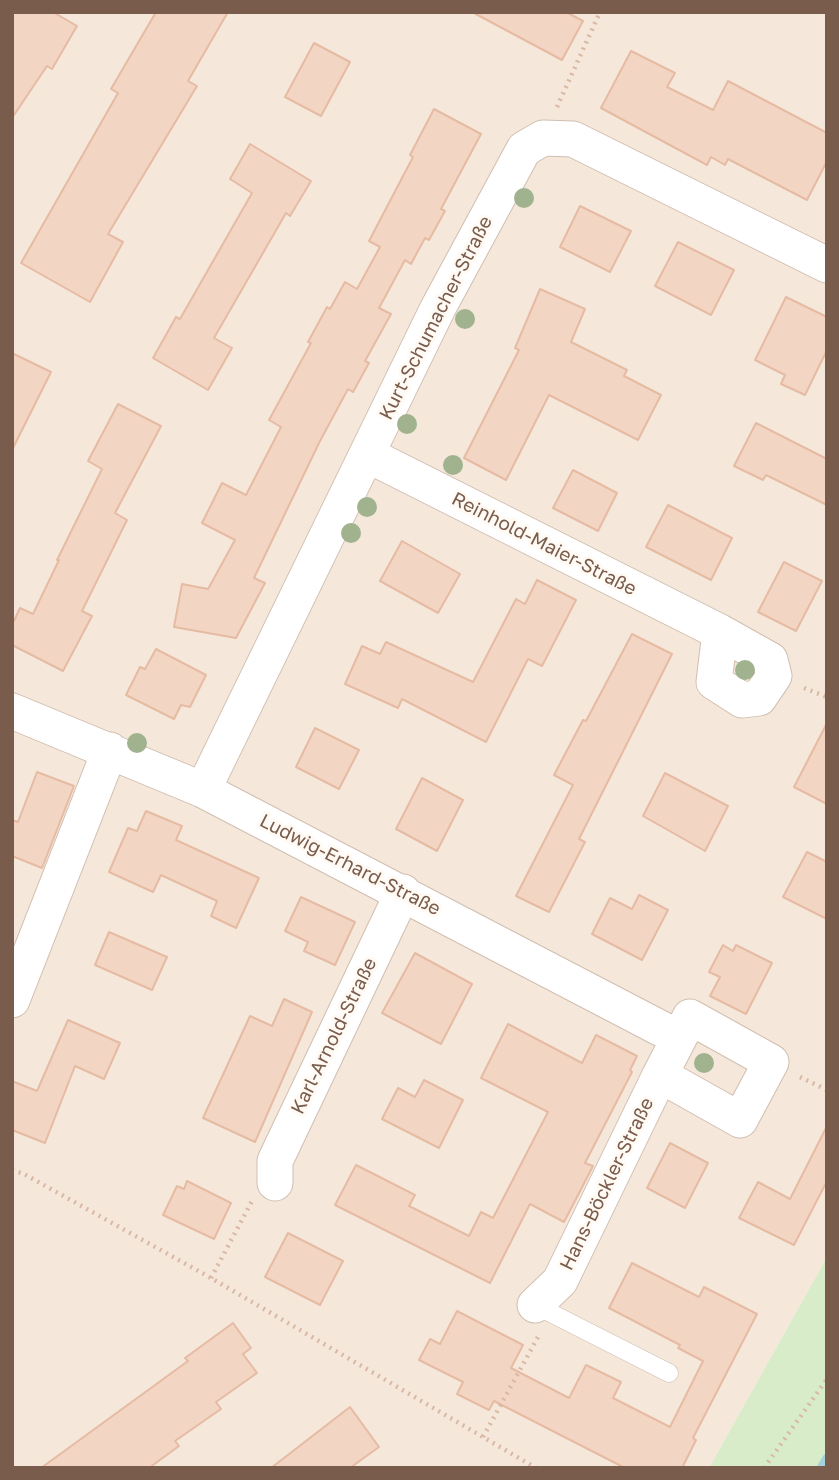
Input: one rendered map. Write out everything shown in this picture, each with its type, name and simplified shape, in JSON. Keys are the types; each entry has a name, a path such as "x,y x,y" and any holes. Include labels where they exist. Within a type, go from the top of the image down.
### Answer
{"street":[{"path":"543,138 573,139 827,265"},
{"name":"Kurt-Schumacher-Straße","path":"204,790 438,308 524,149 543,138"},
{"name":"Reinhold-Maier-Straße","path":"368,455 720,632"},
{"name":"Ludwig-Erhard-Straße","path":"12,711 204,790 678,1038"},
{"path":"12,1000 110,750"},
{"name":"Karl-Arnold-Straße","path":"275,1182 275,1161 403,892"},
{"path":"690,1017 771,1062 740,1120 660,1075 678,1038 690,1017"},
{"name":"Hans-Böckler-Straße","path":"535,1305 560,1281 660,1075"}],"lane":[{"path":"535,1305 669,1373"}],"path":[{"path":"543,138 600,12"},
{"path":"12,1170 24,1174 211,1278 536,1468"},
{"path":"211,1278 258,1190 275,1182"},
{"path":"483,1437 540,1332 535,1305"},
{"path":"764,1468 827,1379"}],"shaded area":[{"path":"12,12 827,12 827,1257 709,1468 12,1468"}],"green space":[{"path":"827,1257 827,1468 709,1468"}],"building":[{"path":"12,12 53,12 77,26 52,69 47,66 12,118"},
{"path":"156,12 228,12 188,81 197,86 108,234 123,242 90,302 21,263 118,93 111,89"},
{"path":"472,12 566,12 583,21 562,60"},
{"path":"314,43 350,62 321,116 285,97"},
{"path":"631,51 675,73 667,87 713,110 728,81 827,133 827,161 807,200 728,159 725,165 711,157 707,165 601,108"},
{"path":"434,109 481,134 441,209 445,211 429,240 425,238 411,264 405,260 379,308 391,314 365,361 369,363 353,392 348,389 320,441 254,578 265,583 236,638 174,627 182,584 208,589 235,540 202,523 222,483 246,495 281,427 269,420 311,343 308,342 327,307 330,309 345,282 357,289 380,247 369,241 413,157 410,155"},
{"path":"250,144 311,181 290,216 286,213 214,338 232,348 208,390 153,358 176,317 180,319 252,193 230,179"},
{"path":"580,206 631,231 610,272 560,247"},
{"path":"678,242 734,270 711,315 655,286"},
{"path":"540,289 585,309 571,342 627,370 624,376 661,395 638,440 549,395 506,480 464,458 519,350 515,348"},
{"path":"786,297 827,317 827,350 805,395 781,384 785,375 755,360"},
{"path":"12,353 51,372 12,450"},
{"path":"118,404 161,426 115,513 127,520 82,611 92,616 63,671 12,645 12,625 20,608 33,614 59,560 102,469 88,461"},
{"path":"756,423 827,459 827,505 766,475 763,480 734,466"},
{"path":"573,470 617,493 598,531 553,508"},
{"path":"668,505 732,538 711,580 646,547"},
{"path":"402,541 460,574 438,613 380,581"},
{"path":"784,562 822,581 796,631 758,612"},
{"path":"537,580 576,600 542,666 528,659 486,742 402,699 398,708 345,684 362,646 380,654 386,642 473,682 516,599 525,604"},
{"path":"632,634 672,654 579,839 585,842 549,912 516,896 573,785 554,775"},
{"path":"156,649 206,675 190,707 181,705 174,719 126,695 140,667 145,669"},
{"path":"827,723 827,804 794,787"},
{"path":"315,728 359,750 339,789 296,767"},
{"path":"37,772 74,786 42,868 12,856 12,820 18,822"},
{"path":"665,773 728,806 705,851 643,816"},
{"path":"422,778 463,800 437,851 396,829"},
{"path":"146,811 182,826 176,840 259,878 236,928 211,916 217,901 161,875 153,892 109,872 128,828 137,831"},
{"path":"807,852 827,862 827,919 783,897"},
{"path":"639,895 668,910 642,960 592,934 610,898 632,909"},
{"path":"301,897 355,922 335,965 304,951 308,942 285,931"},
{"path":"109,932 167,957 152,990 95,965"},
{"path":"723,945 733,951 736,945 772,963 746,1014 710,996 720,977 709,972"},
{"path":"415,953 472,984 441,1044 382,1013"},
{"path":"284,999 312,1012 255,1142 203,1118 250,1016 272,1026"},
{"path":"68,1020 120,1043 104,1079 75,1066 45,1143 12,1130 12,1081 37,1091"},
{"path":"508,1024 582,1063 596,1035 637,1056 630,1070 632,1072 585,1163 593,1166 564,1222 530,1204 490,1283 335,1205 356,1165 415,1195 409,1206 469,1236 481,1212 493,1218 548,1112 481,1078"},
{"path":"424,1080 463,1100 439,1148 382,1119 398,1088 415,1097"},
{"path":"827,1126 827,1181 794,1245 739,1218 758,1182 790,1199"},
{"path":"670,1143 708,1163 685,1208 647,1188"},
{"path":"187,1181 231,1203 214,1239 163,1215 177,1186 184,1189"},
{"path":"288,1233 343,1261 320,1305 265,1277"},
{"path":"632,1263 699,1297 704,1287 757,1314 693,1438 696,1440 682,1468 625,1468 494,1401 489,1410 457,1394 463,1382 419,1360 430,1339 440,1344 457,1311 523,1345 511,1368 569,1398 586,1365 621,1382 613,1398 670,1427 703,1361 678,1348 680,1345 609,1308"},
{"path":"233,1323 251,1348 243,1354 257,1373 216,1402 221,1409 175,1441 179,1446 149,1468 41,1468 188,1361 185,1358"},
{"path":"350,1407 379,1447 350,1468 271,1468"}],"waterway":[{"path":"821,1468 827,1458"}]}
